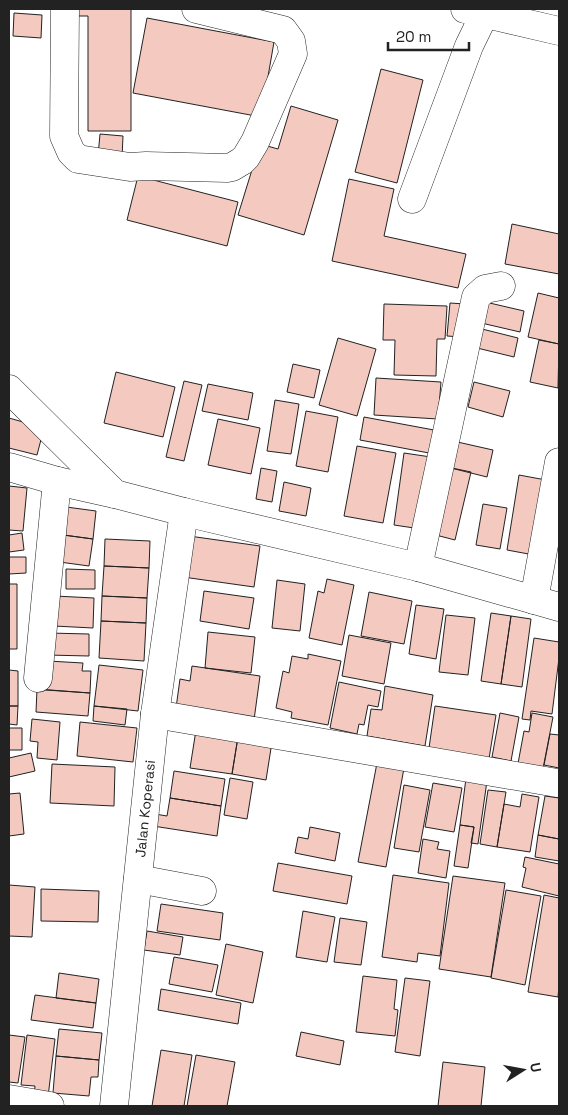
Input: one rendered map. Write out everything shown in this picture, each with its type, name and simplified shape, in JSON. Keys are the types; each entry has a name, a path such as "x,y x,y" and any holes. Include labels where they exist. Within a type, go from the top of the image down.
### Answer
{"main road":[{"path":"65,9 64,136 71,152 78,159 130,167 228,168 246,157 255,142 293,54 291,41 283,30 196,9"},
{"path":"412,199 469,46 475,11 559,31"},
{"path":"418,567 476,297 484,290 501,286"},
{"path":"9,389 115,494"},
{"path":"9,467 57,481 418,567 547,603 559,462"},
{"path":"38,678 57,481"},
{"name":"Jalan Koperasi","path":"114,1106 155,714 184,512"},
{"path":"155,714 556,783"},
{"path":"138,879 202,891"},
{"path":"9,1099 50,1106"}],"building":[{"path":"75,9 131,9 131,131 88,131 88,16 75,16"},
{"path":"14,13 42,15 41,38 13,36"},
{"path":"147,18 274,42 261,117 133,93"},
{"path":"381,69 423,80 397,183 355,172"},
{"path":"291,106 338,120 304,235 238,215 260,144 278,149"},
{"path":"100,134 123,136 122,158 98,156"},
{"path":"138,176 238,202 227,246 127,220"},
{"path":"349,179 394,189 384,236 466,254 458,288 332,261"},
{"path":"512,224 559,234 559,274 505,264"},
{"path":"538,293 559,298 559,344 528,337"},
{"path":"481,301 524,311 520,332 477,322"},
{"path":"450,303 465,304 462,337 447,336"},
{"path":"384,304 447,306 445,339 437,339 436,376 394,375 395,340 383,340"},
{"path":"478,328 518,338 514,357 473,347"},
{"path":"338,338 376,349 357,416 319,405"},
{"path":"539,340 559,344 558,388 530,382"},
{"path":"293,364 320,370 314,398 287,392"},
{"path":"116,372 175,387 163,437 104,423"},
{"path":"376,378 441,382 438,419 374,415"},
{"path":"184,381 202,385 184,461 166,457"},
{"path":"474,382 510,391 503,417 468,407"},
{"path":"208,384 253,393 248,420 202,411"},
{"path":"275,400 299,404 291,454 267,451"},
{"path":"306,411 338,417 328,472 296,466"},
{"path":"364,417 434,430 429,453 360,440"},
{"path":"9,418 44,428 37,455 9,448"},
{"path":"218,419 260,428 251,474 208,465"},
{"path":"453,441 493,450 487,477 447,467"},
{"path":"357,446 396,453 383,523 344,516"},
{"path":"404,453 431,457 421,529 394,525"},
{"path":"447,467 471,472 455,540 432,534"},
{"path":"261,468 277,471 272,502 256,499"},
{"path":"519,475 546,480 534,555 507,550"},
{"path":"284,482 311,488 306,516 279,511"},
{"path":"9,486 27,488 23,531 9,530"},
{"path":"483,504 507,508 500,549 476,545"},
{"path":"59,506 96,511 93,539 56,534"},
{"path":"22,533 24,550 9,552 9,535"},
{"path":"56,534 93,539 89,566 52,561"},
{"path":"189,536 260,546 254,587 183,577"},
{"path":"105,539 150,541 149,568 104,566"},
{"path":"9,557 26,557 26,573 9,574"},
{"path":"104,566 149,568 147,598 102,596"},
{"path":"66,569 95,570 95,589 66,589"},
{"path":"327,579 354,585 342,645 309,638 318,591 324,593"},
{"path":"277,580 305,584 300,631 272,628"},
{"path":"9,584 17,584 17,649 9,649"},
{"path":"204,591 254,598 249,629 200,621"},
{"path":"369,592 412,601 404,644 361,636"},
{"path":"55,596 94,598 93,628 54,626"},
{"path":"102,596 147,598 146,623 101,621"},
{"path":"416,605 444,609 436,659 409,654"},
{"path":"491,613 511,616 501,684 481,681"},
{"path":"446,615 475,618 468,675 439,672"},
{"path":"511,616 531,619 522,687 501,684"},
{"path":"101,621 146,623 144,661 99,658"},
{"path":"208,632 255,637 251,673 205,668"},
{"path":"48,633 89,634 89,656 47,655"},
{"path":"349,635 391,643 384,684 342,676"},
{"path":"534,638 559,642 559,658 552,714 531,711 530,720 522,719"},
{"path":"308,654 341,661 328,725 291,718 292,712 276,708 283,671 289,673 292,656 308,659"},
{"path":"48,661 83,663 82,671 91,671 90,693 46,690"},
{"path":"99,665 143,670 138,711 94,706"},
{"path":"192,666 260,676 254,720 176,708 180,679 190,681"},
{"path":"9,670 18,671 18,706 9,706"},
{"path":"339,682 381,691 378,707 368,705 364,725 359,724 357,734 330,728"},
{"path":"385,686 433,695 425,746 367,736 371,709 382,710"},
{"path":"37,689 90,693 88,716 36,712"},
{"path":"9,706 18,706 17,725 9,724"},
{"path":"94,706 127,709 125,725 93,721"},
{"path":"435,706 496,715 488,765 428,755"},
{"path":"500,713 519,717 511,761 492,757"},
{"path":"532,713 553,717 542,774 517,769 524,731 529,732"},
{"path":"32,719 60,722 57,760 37,758 38,742 30,741"},
{"path":"80,722 137,728 133,762 77,756"},
{"path":"9,728 22,728 22,750 9,750"},
{"path":"196,730 238,737 232,774 190,768"},
{"path":"550,734 559,735 559,768 544,765"},
{"path":"238,737 272,742 266,780 232,774"},
{"path":"31,753 35,771 9,777 9,758"},
{"path":"377,763 404,768 386,867 358,862"},
{"path":"52,764 115,767 114,806 50,803"},
{"path":"174,771 225,779 221,806 170,798"},
{"path":"230,778 253,782 247,819 224,815"},
{"path":"466,778 487,781 478,844 471,843 474,827 460,825"},
{"path":"433,783 462,788 454,832 425,827"},
{"path":"404,785 430,790 419,852 394,848"},
{"path":"488,790 506,792 497,847 480,844"},
{"path":"20,793 24,834 9,836 9,794"},
{"path":"522,794 539,797 530,852 497,847 504,804 520,807"},
{"path":"545,796 559,798 559,839 538,835"},
{"path":"170,798 221,806 217,836 153,826 155,814 167,816"},
{"path":"460,825 474,827 468,868 454,866"},
{"path":"310,827 340,833 335,861 295,853 298,837 308,839"},
{"path":"538,835 559,839 559,861 535,857"},
{"path":"423,839 439,842 437,849 450,851 446,878 418,873"},
{"path":"525,857 559,864 559,896 522,887 526,868 523,867"},
{"path":"278,863 352,876 347,904 273,891"},
{"path":"393,875 449,883 440,956 418,953 417,962 382,957"},
{"path":"453,876 505,883 491,977 439,969"},
{"path":"9,885 35,887 32,937 9,936"},
{"path":"41,889 99,891 98,922 41,921"},
{"path":"506,890 541,896 525,985 491,978"},
{"path":"544,895 559,898 558,997 528,992"},
{"path":"161,904 223,913 220,940 157,931"},
{"path":"303,911 335,917 327,962 296,957"},
{"path":"340,918 367,922 361,965 334,962"},
{"path":"147,931 183,937 180,955 144,950"},
{"path":"226,944 263,952 253,1003 216,995"},
{"path":"174,957 218,965 212,992 169,984"},
{"path":"59,973 99,979 96,1003 56,998"},
{"path":"363,976 397,980 394,1009 398,1010 395,1036 356,1032"},
{"path":"405,978 430,981 420,1056 395,1052"},
{"path":"161,989 241,1003 238,1024 158,1010"},
{"path":"35,995 96,1003 93,1028 31,1020"},
{"path":"59,1029 102,1033 99,1060 56,1056"},
{"path":"301,1032 344,1041 340,1065 296,1056"},
{"path":"9,1035 25,1037 18,1083 9,1082"},
{"path":"27,1035 55,1039 48,1097 34,1095 35,1086 21,1085"},
{"path":"161,1050 192,1055 184,1106 152,1106"},
{"path":"196,1055 235,1062 227,1106 187,1106"},
{"path":"56,1056 99,1060 98,1077 91,1077 89,1096 53,1093"},
{"path":"443,1062 485,1067 481,1106 438,1106"}]}
